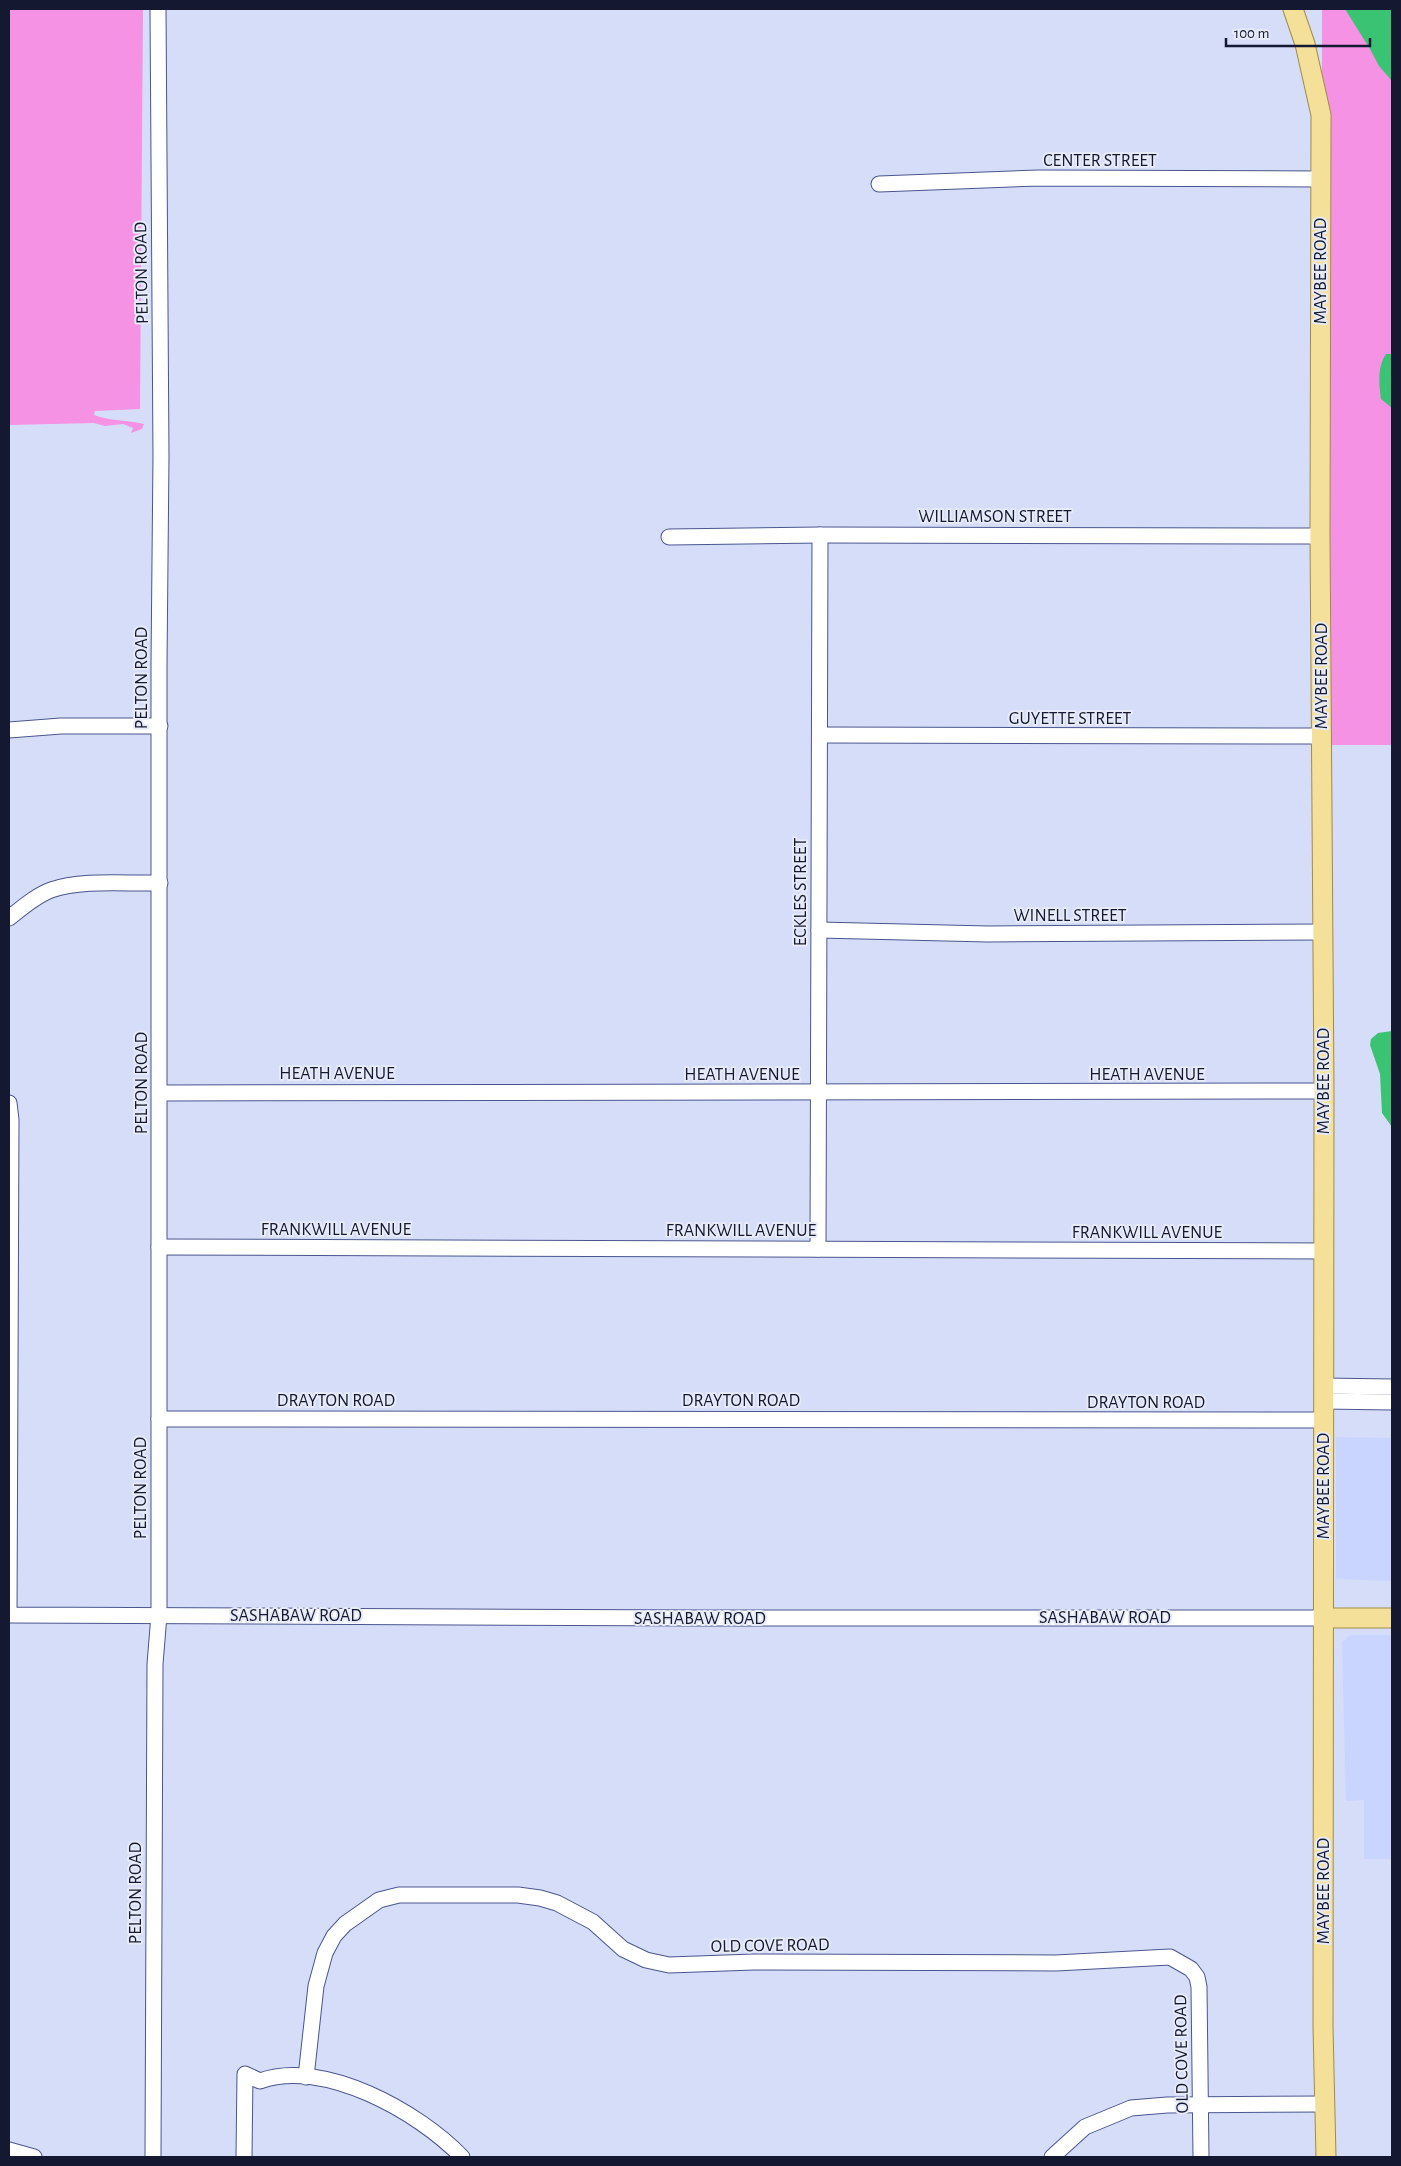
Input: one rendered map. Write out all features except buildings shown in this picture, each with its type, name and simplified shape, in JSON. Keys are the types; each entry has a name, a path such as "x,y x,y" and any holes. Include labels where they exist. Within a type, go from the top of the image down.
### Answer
{"main road":[{"name":"MAYBEE ROAD","path":"1293,9 1305,44 1321,115 1320,536 1324,1091 1323,1618 1326,2157"},
{"name":"SASHABAW ROAD","path":"1323,1618 1392,1618"}],"street":[{"name":"PELTON ROAD","path":"153,2157 155,1672 159,1615 161,448 158,9"},
{"name":"CENTER STREET","path":"879,184 1038,178 1321,179"},
{"name":"WILLIAMSON STREET","path":"669,537 820,535 1320,536"},
{"name":"ECKLES STREET","path":"818,1249 820,535"},
{"path":"9,730 61,726 160,726"},
{"name":"GUYETTE STREET","path":"820,735 1321,736"},
{"path":"9,918 37,897 51,890 71,886 160,883"},
{"name":"WINELL STREET","path":"819,930 978,934 1322,932"},
{"name":"HEATH AVENUE","path":"160,1093 1233,1093 1324,1091"},
{"path":"9,1104 11,1120 9,1615"},
{"name":"FRANKWILL AVENUE","path":"159,1248 1324,1251"},
{"path":"1323,1393 1392,1387"},
{"path":"1323,1393 1392,1402"},
{"name":"DRAYTON ROAD","path":"159,1419 1323,1420"},
{"name":"SASHABAW ROAD","path":"9,1615 1323,1618"},
{"name":"OLD COVE ROAD","path":"306,2077 316,1986 325,1952 334,1936 345,1924 379,1900 399,1895 518,1895 557,1903 593,1922 623,1949 646,1960 669,1965 754,1962 1056,1963 1170,1958 1191,1969 1197,1978 1199,1987 1202,2157"},
{"path":"244,2157 245,2074 260,2080 275,2075 290,2074 331,2081 365,2091 392,2104 418,2120 462,2157"},
{"path":"1052,2157 1085,2127 1131,2108 1201,2105 1325,2104"},
{"path":"9,2150 34,2157"}],"shaded area":[{"path":"9,9 143,9 140,409 95,411 94,415 144,424 142,429 131,433 133,428 123,424 105,426 94,423 9,425"},
{"path":"1322,9 1392,9 1392,745 1322,745"},
{"path":"1345,9 1392,9 1392,81 1379,66"},
{"path":"1386,354 1392,354 1392,408 1381,399 1380,393 1380,370"},
{"path":"1392,1031 1392,1127 1382,1113 1380,1074 1370,1045 1371,1039 1378,1033"},
{"path":"1336,1437 1392,1438 1392,1581 1336,1579"},
{"path":"1353,1635 1392,1635 1392,1859 1364,1859 1364,1800 1346,1801 1342,1642"}]}
